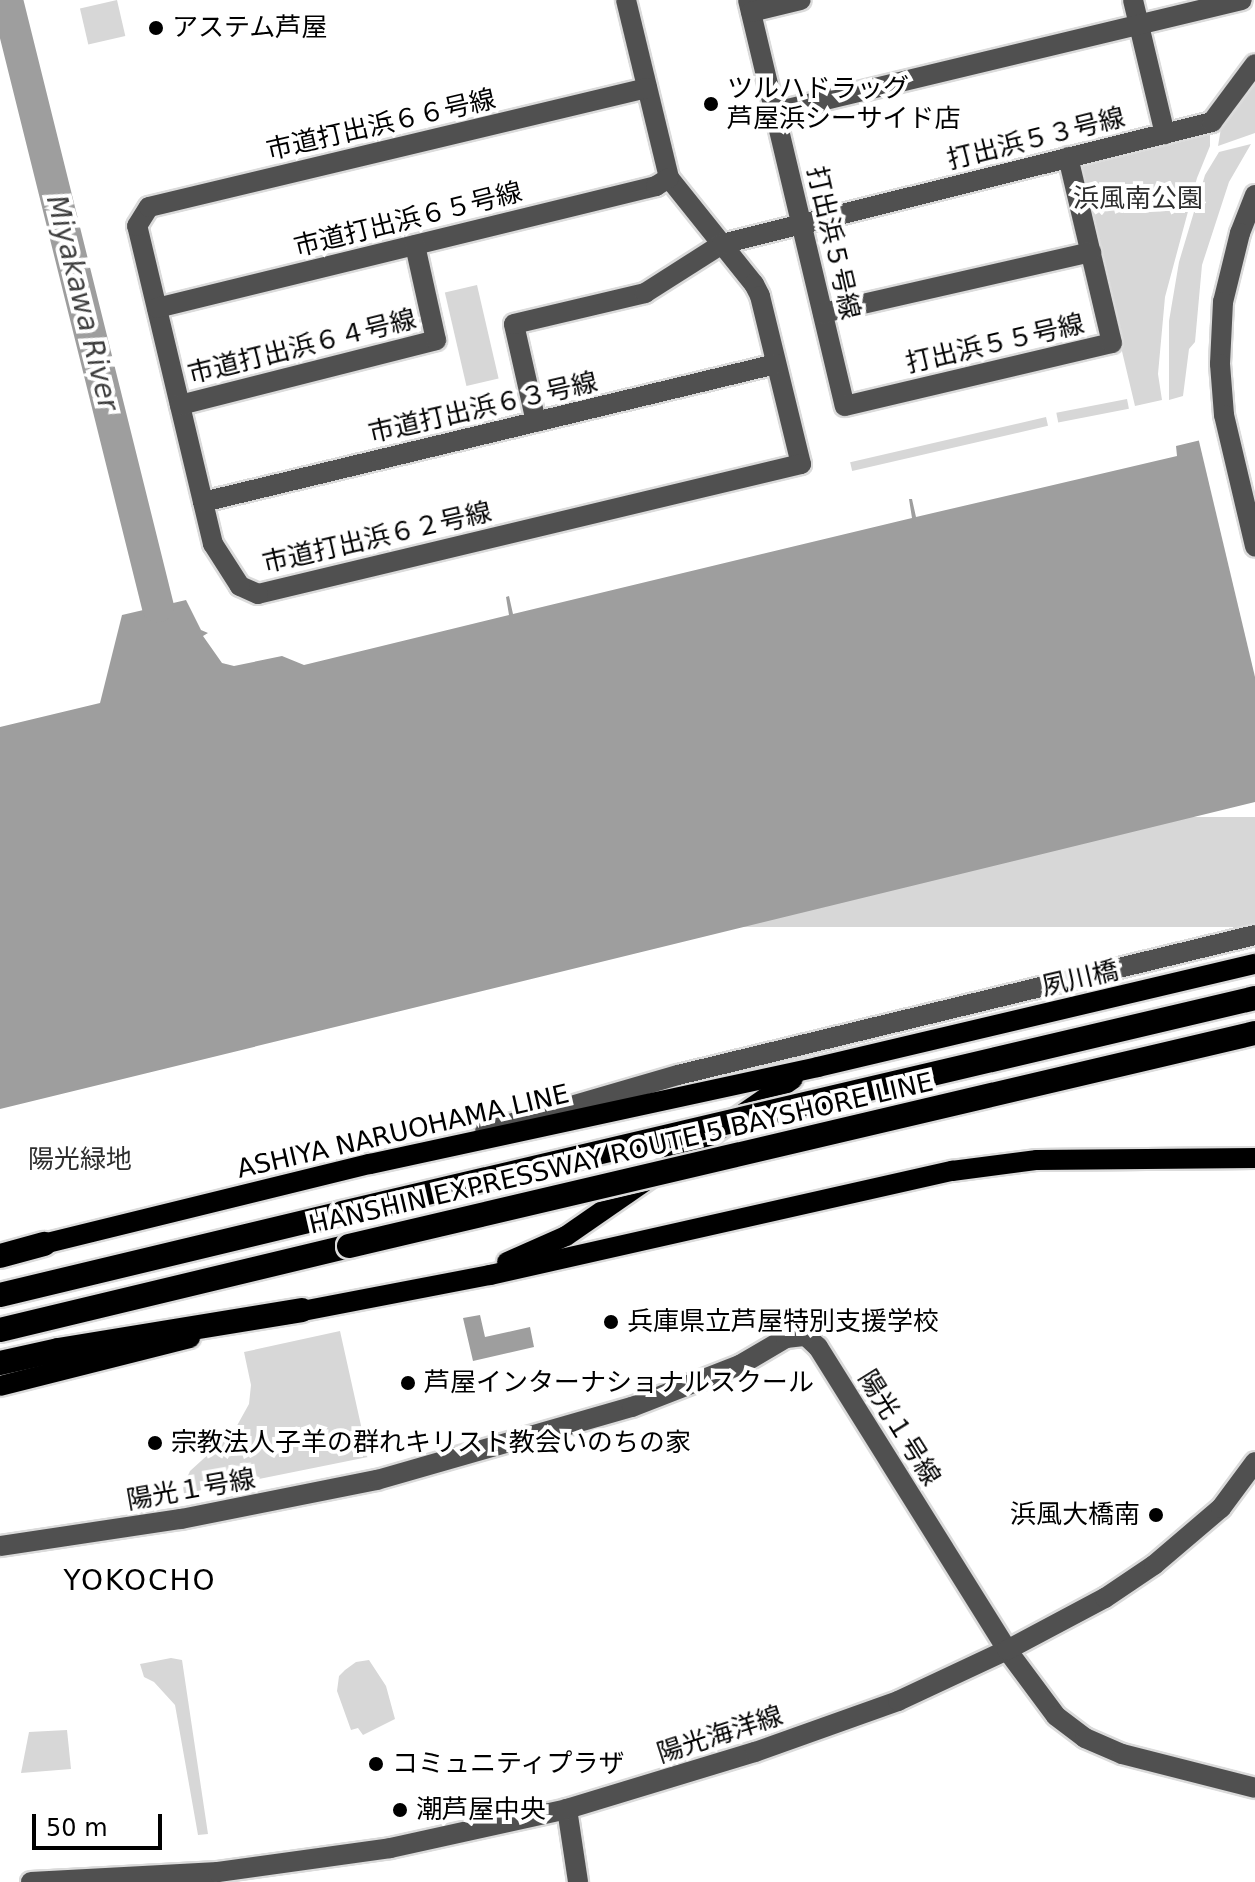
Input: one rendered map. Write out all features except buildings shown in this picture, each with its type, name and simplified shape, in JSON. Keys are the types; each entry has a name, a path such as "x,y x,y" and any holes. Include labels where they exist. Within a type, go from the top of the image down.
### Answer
{"highway":[{"name":"HANSHIN EXPRESSWAY ROUTE 5 BAYSHORE LINE","path":"0,1295 1255,998"},
{"name":"HANSHIN EXPRESSWAY ROUTE 5 BAYSHORE LINE","path":"0,1330 1255,1033"},
{"path":"964,1103 1045,1091 1255,1044"},
{"path":"0,1255 44,1244"},
{"path":"0,1363 58,1350 302,1310"}],"main road":[{"name":"夙川橋","path":"916,1044 1255,964"},
{"name":"ASHIYA NARUOHAMA LINE","path":"44,1244 370,1164 916,1044"},
{"name":"ASHIYA NARUOHAMA LINE","path":"458,1279 566,1236 781,1085 818,1067"},
{"name":"ASHIYA NARUOHAMA LINE","path":"0,1386 302,1310 490,1275 952,1171 1037,1160 1255,1158"}],"street":[{"path":"626,0 669,178 760,296 776,364"},
{"path":"750,6 801,0"},
{"path":"1133,0 1165,134"},
{"path":"775,112 1242,0"},
{"name":"打出浜５号線","path":"750,6 845,406"},
{"name":"打出浜５３号線","path":"536,422 514,324 645,293 722,244 1212,122 1255,64"},
{"name":"市道打出浜６６号線","path":"137,226 149,207 647,88"},
{"name":"打出浜５５号線","path":"845,406 1112,343 1068,157"},
{"name":"市道打出浜６５号線","path":"157,308 656,186 669,178"},
{"path":"1255,195 1231,264 1223,302 1220,348 1224,415 1255,546"},
{"name":"市道打出浜６２号線","path":"137,226 213,544 240,586 258,594 801,464 776,364"},
{"name":"市道打出浜６４号線","path":"180,405 436,340 415,245"},
{"path":"823,313 1091,252"},
{"name":"市道打出浜６３号線","path":"203,502 776,364"},
{"path":"370,1164 678,1075 1255,935"},
{"name":"陽光１号線","path":"0,1546 181,1519 377,1480 646,1403 740,1365 786,1338 806,1336 818,1347 1007,1650"},
{"name":"陽光海洋線","path":"31,1882 240,1870 390,1848 567,1809 755,1752 884,1706 1007,1650 1105,1598 1154,1565 1221,1508 1255,1462"},
{"path":"1007,1650 1056,1716 1085,1738 1122,1754 1255,1788"},
{"path":"567,1809 578,1882"}],"green space":[{"path":"117,0 125,36 88,45 80,9"},
{"path":"1255,74 1255,133 1218,146 1221,128 1217,124"},
{"name":"浜風南公園","path":"1210,127 1210,146 1197,178 1165,297 1158,374 1162,400 1135,406 1077,162"},
{"path":"1251,144 1229,182 1202,265 1195,342 1189,349 1183,396 1169,400 1169,321 1179,262 1205,175 1219,152"},
{"path":"477,285 499,379 466,386 445,292"},
{"path":"1127,399 1129,409 1058,423 1056,413"},
{"path":"1046,417 1048,426 852,471 850,462"},
{"path":"0,817 1255,817 1255,927 0,927"},
{"path":"340,1331 368,1457 184,1494 183,1486 190,1471 234,1431 249,1404 251,1385 244,1352"},
{"path":"171,1658 182,1660 208,1834 198,1835 175,1705 154,1682 144,1677 140,1664"},
{"path":"369,1660 386,1686 395,1719 363,1735 358,1728 351,1730 337,1691 339,1676 345,1670 356,1662"},
{"path":"67,1730 71,1769 21,1773 29,1732"}],"shaded area":[{"path":"1255,427 1255,802 0,1109 0,727 100,703 122,615 186,600 201,630 208,633 203,636 222,663 234,666 282,656 304,665 509,615 506,597 509,596 513,614 912,518 909,499 912,499 916,517 1177,456 1176,446"},
{"path":"480,1315 485,1337 530,1327 534,1347 473,1361 463,1318"}],"pier":[{"path":"1255,423 1255,677 1198,437"}],"waterway":[{"name":"Miyakawa River","path":"7,0 158,607"}],"place":[{"name":"アステム芦屋","path":"156,28"},
{"name":"ツルハドラッグ 芦屋浜シーサイド店","path":"711,104"},
{"name":"兵庫県立芦屋特別支援学校","path":"611,1322"},
{"name":"芦屋インターナショナルスクール","path":"408,1383"},
{"name":"宗教法人子羊の群れキリスト教会いのちの家","path":"155,1443"},
{"name":"浜風大橋南","path":"1156,1515"},
{"name":"コミュニティプラザ","path":"376,1764"},
{"name":"潮芦屋中央","path":"400,1810"}],"district":[{"name":"YOKOCHO","path":"140,1581"}],"park label":[{"name":"陽光緑地","path":"80,1160"}]}
